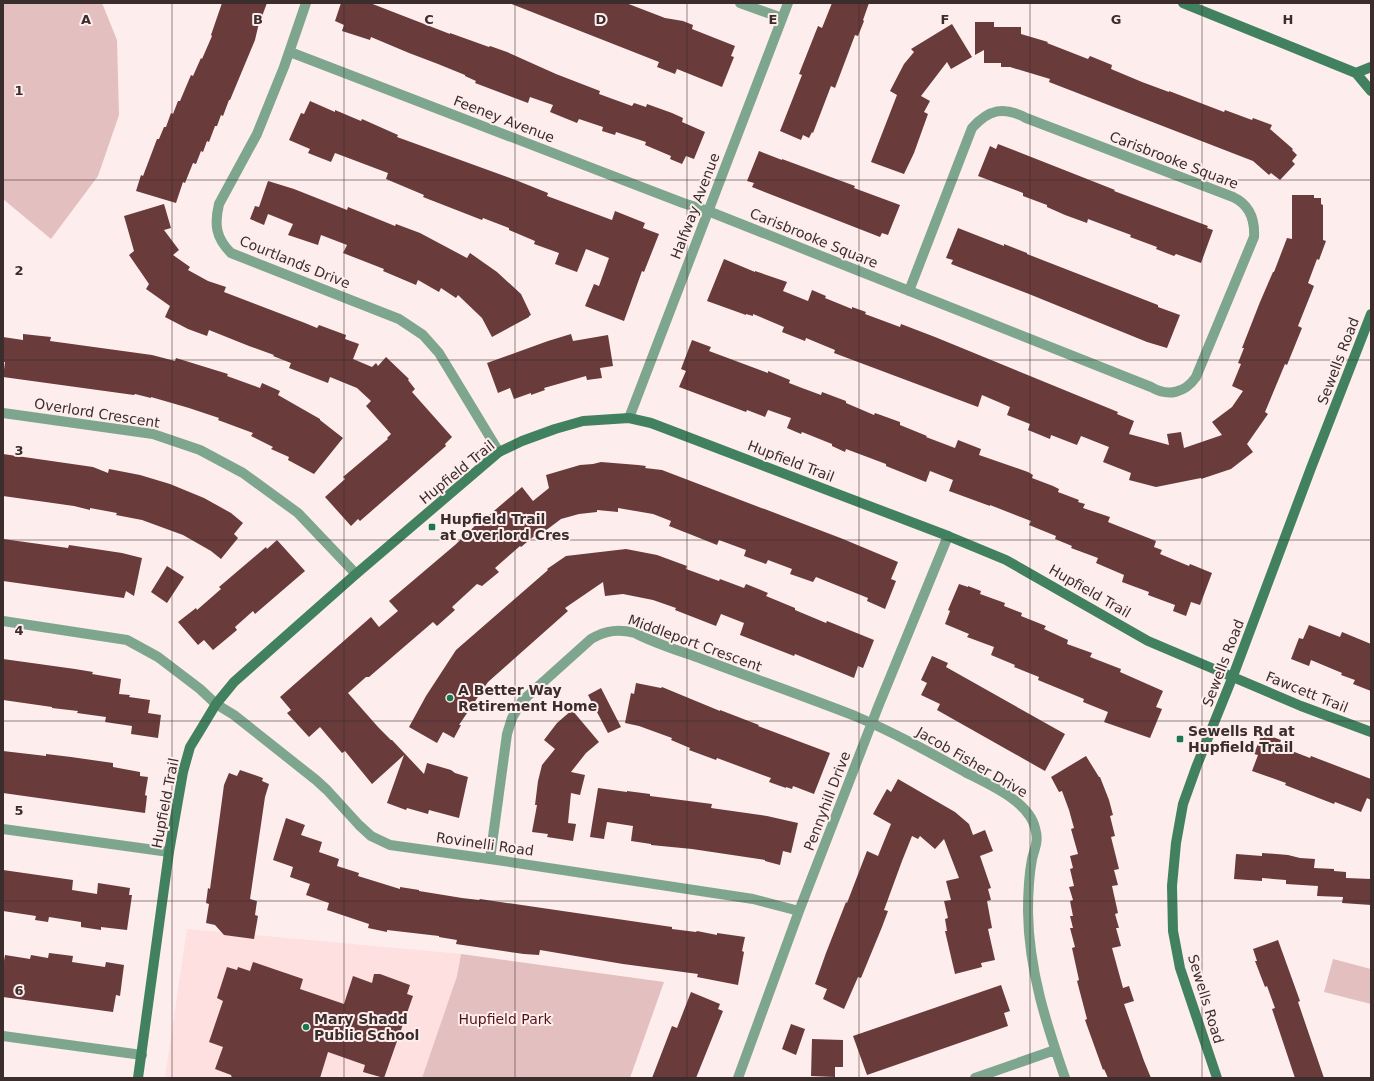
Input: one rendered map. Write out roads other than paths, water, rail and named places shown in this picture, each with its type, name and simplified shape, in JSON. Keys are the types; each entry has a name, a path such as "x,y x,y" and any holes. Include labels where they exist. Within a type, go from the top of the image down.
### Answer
{"street":[{"name":"Courtlands Drive","path":"306,3 290,52 257,134 219,204 216,217 219,237 224,246 231,253 399,319 423,335 439,353 499,452"},
{"path":"740,3 782,18"},
{"name":"Halfway Avenue","path":"629,418 788,3"},
{"path":"1183,3 1356,73 1371,91"},
{"name":"Feeney Avenue","path":"290,52 683,203 708,211"},
{"path":"1356,73 1371,67"},
{"name":"Carisbrooke Square","path":"708,211 1161,392 1170,393 1178,392 1188,387 1201,368 1254,237 1253,219 1245,204 1233,197 1026,118 1016,112 1006,110 997,111 980,119 972,128 909,291"},
{"name":"Sewells Road","path":"1217,1078 1180,968 1173,931 1172,886 1176,843 1183,804 1371,314"},
{"name":"Overlord Crescent","path":"3,413 153,434 200,450 243,473 298,513 356,574"},
{"name":"Hupfield Trail","path":"138,1078 169,852 183,772 190,747 216,704 234,682 356,574 499,452 555,428 583,421 629,418 651,423 948,536 1006,560 1148,641 1233,676"},
{"name":"Pennyhill Drive","path":"738,1078 799,911 872,724 948,536"},
{"path":"3,621 126,640 158,657 200,689 216,704"},
{"name":"Middleport Crescent","path":"490,858 507,734 512,718 522,701 590,639 598,634 614,630 624,630 635,633 872,724"},
{"name":"Fawcett Trail","path":"1233,676 1301,706 1371,732"},
{"name":"Rovinelli Road","path":"216,704 234,715 316,780 372,836 390,845 490,858 753,899 799,911"},
{"name":"Jacob Fisher Drive","path":"872,724 894,734 991,786 1020,804 1032,818 1036,829 1037,842 1036,850 1032,859 1028,901 1028,936 1038,991 1055,1050 1065,1078"},
{"path":"3,829 169,852"},
{"path":"3,1036 142,1055"},
{"path":"975,1078 1055,1050"}],"place":[{"name":"Hupfield Trail at Overlord Cres","path":"432,527"},
{"name":"A Better Way Retirement Home","path":"450,698"},
{"name":"Sewells Rd at Hupfield Trail","path":"1180,739"},
{"name":"Mary Shadd Public School","path":"306,1027"}],"park label":[{"name":"Hupfield Park","path":"505,1019"}]}
